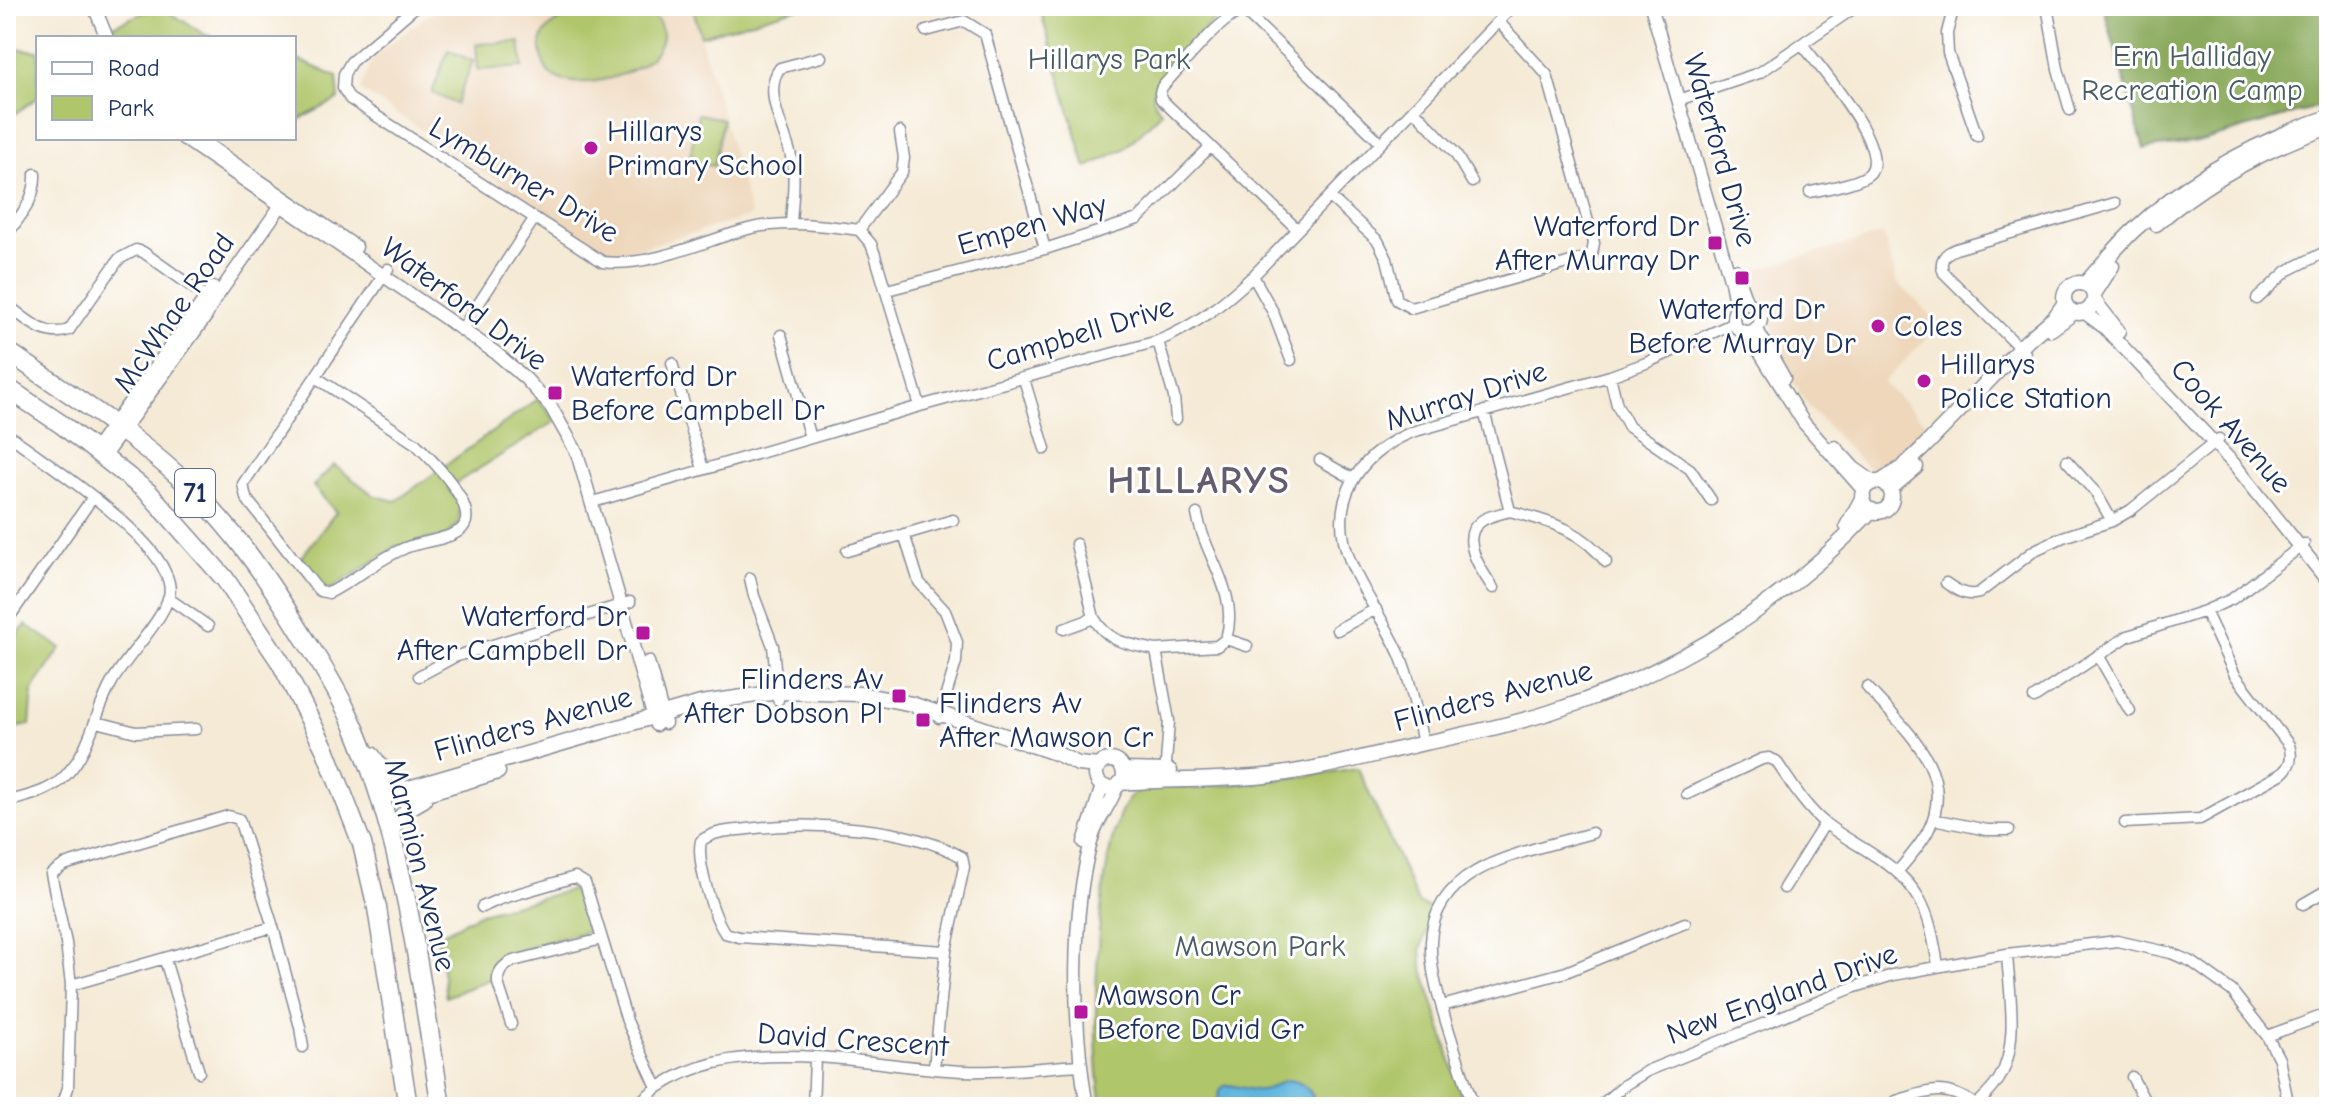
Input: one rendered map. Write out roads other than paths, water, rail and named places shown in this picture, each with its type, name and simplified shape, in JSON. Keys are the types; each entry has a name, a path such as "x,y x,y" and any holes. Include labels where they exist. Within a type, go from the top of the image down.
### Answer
{"highway":[{"name":"Marmion Avenue","path":"6,350 176,474 236,538 272,586 334,684 359,737 391,837 417,957 441,1107"},
{"name":"Marmion Avenue","path":"6,387 149,493 225,579 270,644 311,719 362,844 377,908 408,1107"},
{"path":"359,737 380,769 402,790"},
{"path":"343,794 363,802 379,801"},
{"path":"362,844 367,814 379,801"}],"main road":[{"path":"2091,292 2078,283 2068,287 2064,293 2074,310 2091,307 2091,292 2134,230 2178,194 2257,146 2329,117"},
{"path":"2091,292 2124,252 2191,197 2262,155 2329,127"},
{"name":"Flinders Avenue","path":"379,801 402,790 660,719 778,696 844,700 940,716 1110,778 1262,776 1302,771 1422,739 1557,710 1624,685 1682,657 1718,638 1779,596 1843,542 1874,492 1921,462 2023,350 2074,310"},
{"name":"Flinders Avenue","path":"379,801 393,803 660,719"},
{"path":"391,837 395,821 403,812 430,797 495,773"}],"street":[{"path":"87,6 98,36"},
{"path":"94,6 106,36"},
{"name":"Lymburner Drive","path":"416,6 361,51 346,68 342,83 345,94 594,258 616,264 635,262 750,229 791,224 859,230"},
{"name":"Campbell Drive","path":"596,501 920,406 1158,341 1203,318 1253,276 1513,6"},
{"name":"Waterford Drive","path":"1651,6 1681,98"},
{"name":"Waterford Drive","path":"1659,6 1739,312"},
{"path":"1681,98 1751,77 1857,6"},
{"path":"1954,6 1947,33 1948,53 1977,136"},
{"path":"2047,6 2058,69 2070,110"},
{"path":"1297,229 1161,99 1162,87 1218,28 1241,11 1247,14 1381,143"},
{"path":"926,31 964,21 985,34 1045,249"},
{"path":"1330,197 1378,241 1387,259 1397,300 1411,308 1592,254 1594,243 1547,75 1499,22"},
{"path":"1802,44 1856,116 1867,136 1873,161 1872,170 1864,178 1810,192"},
{"path":"791,224 793,167 772,83 780,68 821,57"},
{"path":"1414,110 1455,153 1472,182"},
{"path":"900,132 904,158 902,172 859,230 871,244 887,290 920,406"},
{"name":"Waterford Drive","path":"186,140 521,365 566,415 583,448 660,719"},
{"name":"Waterford Drive","path":"200,140 279,200"},
{"name":"Empen Way","path":"887,290 1045,249 1138,219 1210,147"},
{"path":"6,236 30,202 36,188 35,174"},
{"name":"McWhae Road","path":"99,454 279,200"},
{"path":"2023,350 1944,273 1944,256 1956,249 2115,203"},
{"path":"465,326 534,219"},
{"path":"6,304 46,332 69,330 119,259 136,250 210,299"},
{"path":"2257,299 2287,271 2329,250"},
{"path":"317,378 416,444 430,457 455,488 466,517 457,532 400,549 329,593 315,586 246,498 243,489 246,478 317,378 386,272"},
{"path":"1253,276 1273,312 1291,360"},
{"name":"Cook Avenue","path":"2091,292 2129,343 2329,574"},
{"path":"1754,306 1760,312 1761,319 1752,330 1739,329 1739,312 1754,306"},
{"name":"Cook Avenue","path":"2074,310 2105,328 2217,441"},
{"name":"Murray Drive","path":"1352,478 1371,456 1396,439 1610,376 1655,359 1739,312"},
{"path":"1752,330 1804,423 1874,492"},
{"path":"781,335 810,438"},
{"path":"1158,341 1174,397 1176,419"},
{"path":"672,363 703,469"},
{"path":"1610,376 1617,405 1629,427 1682,462 1699,480 1711,500"},
{"path":"1024,379 1045,449"},
{"path":"1484,411 1510,511"},
{"path":"6,433 93,497 130,530 160,562 170,587 168,598 111,683 97,722 66,775 52,787 6,802"},
{"path":"1946,583 1958,592 1979,593 2035,550 2112,521 2131,510 2217,441"},
{"path":"1320,460 1352,478 1344,508 1343,537 1351,565 1400,656 1422,739"},
{"path":"2067,461 2096,493 2112,521"},
{"path":"6,622 93,497"},
{"path":"1493,588 1477,563 1472,538 1476,525 1482,520 1510,511 1567,529 1592,544 1606,562"},
{"path":"1076,544 1094,618 1114,640 1156,650 1217,646 1226,639 1229,618 1223,582 1202,535 1197,514"},
{"path":"847,551 953,520"},
{"path":"904,534 919,582 945,611 957,642 956,662 940,716"},
{"path":"2034,698 2128,636 2232,599 2303,545"},
{"name":"Cook Avenue","path":"2303,545 2329,583"},
{"path":"750,578 773,646 778,696"},
{"path":"168,598 208,626"},
{"path":"419,676 454,657 626,603"},
{"path":"1337,630 1376,609"},
{"path":"2125,823 2200,819 2281,774 2289,766 2292,755 2289,745 2235,675 2205,611"},
{"path":"1064,629 1094,618"},
{"path":"1226,639 1247,646"},
{"path":"1156,650 1169,721 1165,776"},
{"path":"2098,655 2130,711"},
{"path":"1867,687 1914,737 1929,762 1936,797 1933,819 1922,841 1898,871"},
{"path":"97,722 136,732 196,729"},
{"path":"1687,794 1762,759 1776,761 1804,802 1825,823 1898,871 1912,888 1924,909 1938,965"},
{"path":"1079,1107 1076,1065 1082,897 1093,837 1110,778"},
{"path":"56,1107 64,1100 68,1088 71,985 66,943 50,878 53,871 64,865 228,816 242,823 273,927 303,1047"},
{"path":"1933,819 1987,830 2009,830"},
{"path":"1784,888 1825,823"},
{"path":"934,1068 946,951 964,867 962,857 887,834 821,824 784,824 719,832 701,841 700,860 718,922 725,933 739,937 946,951"},
{"path":"1474,1107 1433,980 1430,946 1438,915 1452,891 1463,880 1489,865 1592,833"},
{"path":"482,907 500,899 579,878 588,888 632,1034 657,1087"},
{"path":"2303,904 2329,889"},
{"path":"1442,1006 1566,972 1685,923"},
{"path":"71,985 273,927"},
{"path":"511,1024 498,983 504,966 513,961 602,939"},
{"name":"New England Drive","path":"1599,1107 1623,1086 1676,1059 1852,988 1938,965 2117,941 2171,953 2192,962 2225,985 2252,1014 2267,1036 2279,1059 2289,1107"},
{"path":"1896,1101 1921,1093 1946,1090 1975,1106 1999,1078 2008,1052 2010,1011 2007,954"},
{"path":"165,960 199,1072"},
{"path":"2267,1036 2319,1017"},
{"name":"David Crescent","path":"635,1107 657,1087 724,1060 770,1056 1001,1071 1076,1065"},
{"path":"813,1107 815,1059"},
{"path":"1076,1065 1087,1107"},
{"path":"2132,1077 2148,1107"}],"water":[{"path":"1285,1080 1306,1087 1316,1107 1217,1107 1220,1090 1228,1085 1262,1090"}],"place":[{"name":"Hillarys Primary School","path":"591,148"},
{"name":"Waterford Dr After Murray Dr","path":"1715,243"},
{"name":"Waterford Dr Before Murray Dr","path":"1742,278"},
{"name":"Coles","path":"1878,326"},
{"name":"Hillarys Police Station","path":"1924,381"},
{"name":"Waterford Dr Before Campbell Dr","path":"555,393"},
{"name":"Waterford Dr After Campbell Dr","path":"643,633"},
{"name":"Flinders Av After Dobson Pl","path":"899,696"},
{"name":"Flinders Av After Mawson Cr","path":"923,720"},
{"name":"Mawson Cr Before David Gr","path":"1081,1012"}],"district":[{"name":"HILLARYS","path":"1199,481"}],"park label":[{"name":"Hillarys Park","path":"1109,59"},
{"name":"Ern Halliday Recreation Camp","path":"2192,73"},
{"name":"Mawson Park","path":"1260,946"}]}
